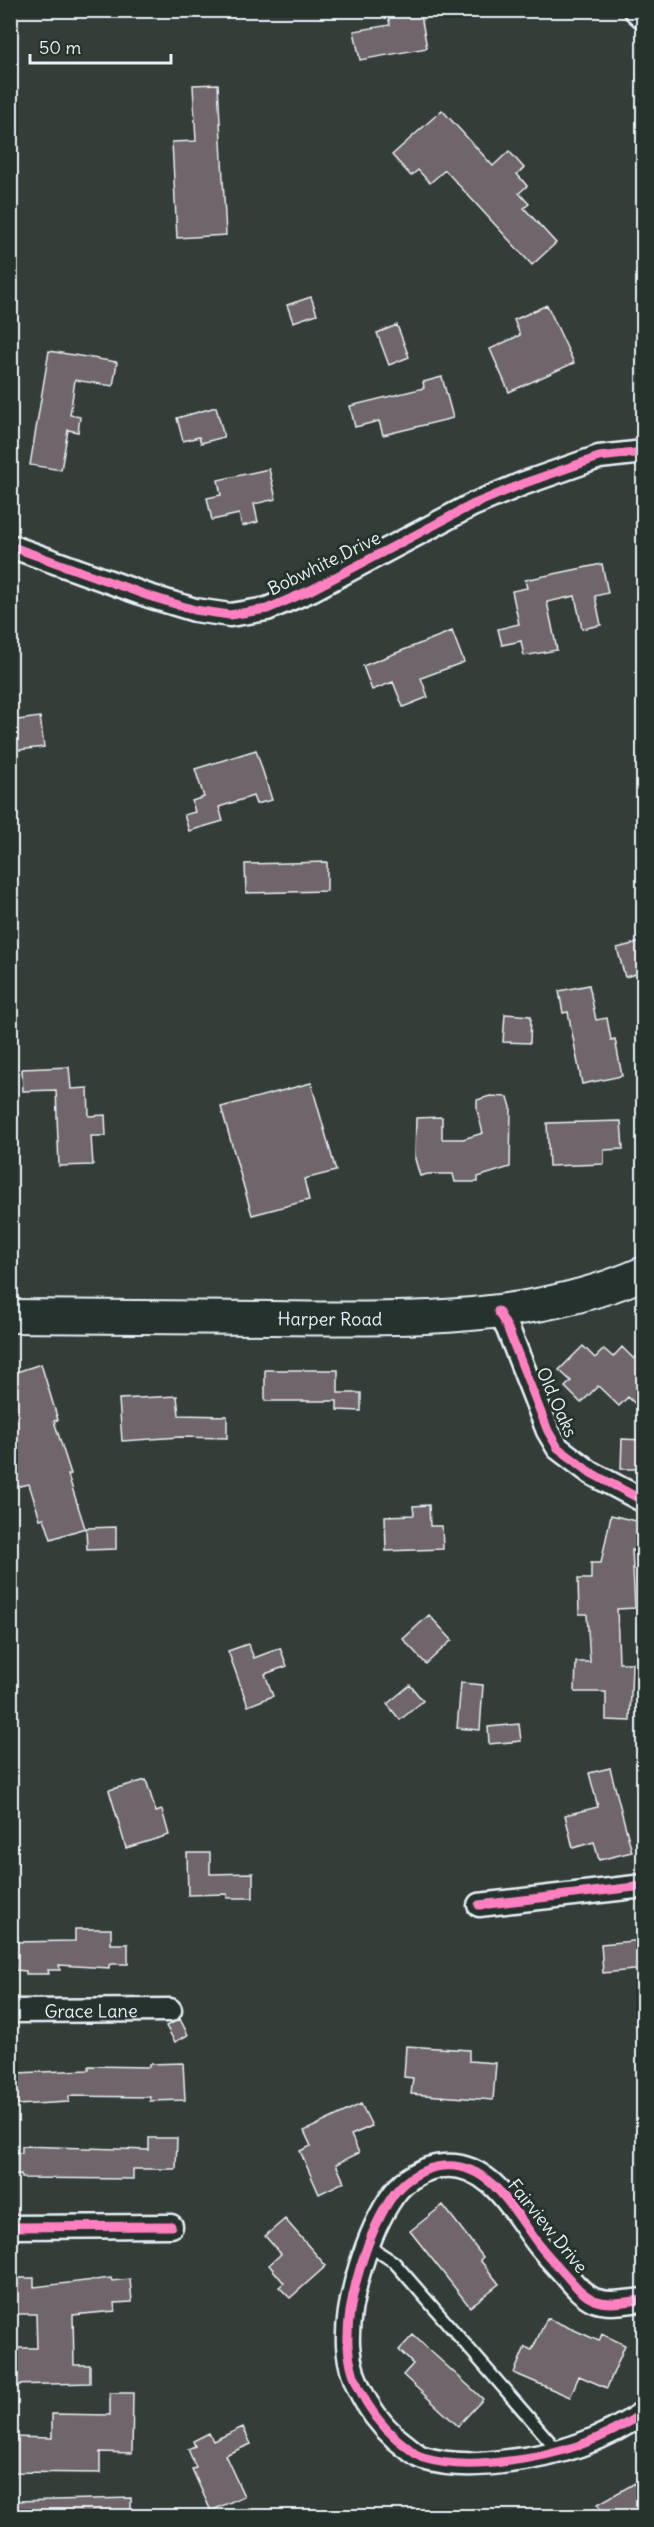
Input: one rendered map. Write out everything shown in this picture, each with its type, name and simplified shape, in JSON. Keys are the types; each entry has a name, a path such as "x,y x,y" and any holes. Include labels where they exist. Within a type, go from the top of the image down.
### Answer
{"main road":[{"name":"Harper Road","path":"10,1316 396,1319 498,1311 580,1295 620,1284 644,1273"}],"street":[{"path":"636,10 644,18"},
{"name":"Bobwhite Drive","path":"10,546 149,596 195,610 230,615 267,609 311,590 472,505 522,484 599,457 644,452"},
{"name":"Old Oaks","path":"498,1311 508,1329 548,1431 558,1448 591,1473 644,1501"},
{"path":"479,1905 644,1886"},
{"name":"Grace Lane","path":"10,2011 170,2010"},
{"name":"Fairview Drive","path":"644,2300 608,2303 593,2299 580,2291 539,2245 500,2190 474,2171 445,2165 423,2170 395,2192 377,2223 357,2282 348,2346 356,2379 370,2410 392,2436 421,2458 457,2463 492,2463 559,2452 598,2438 630,2422 644,2412"},
{"path":"10,2227 171,2226"}],"lane":[{"path":"369,2246 394,2262 559,2452"}],"building":[{"path":"387,10 420,10 427,48 360,60 354,31 390,25"},
{"path":"218,84 226,235 177,238 172,142 196,141 193,85"},
{"path":"442,110 493,166 509,151 524,168 517,174 527,186 519,193 529,204 524,208 556,243 532,265 445,170 430,183 418,170 411,176 392,155"},
{"path":"311,297 317,314 293,322 287,305"},
{"path":"547,305 574,363 509,392 490,349 520,335 514,320"},
{"path":"397,325 409,357 389,365 377,333"},
{"path":"49,351 117,362 113,386 75,380 70,415 80,417 78,432 68,430 61,470 30,465"},
{"path":"442,377 453,418 383,435 379,421 355,427 350,406 424,388 423,382"},
{"path":"216,407 224,437 201,443 199,437 183,441 177,418"},
{"path":"269,469 276,499 254,504 258,522 242,526 239,514 212,520 207,498 221,495 218,480"},
{"path":"602,564 608,593 595,596 601,625 582,629 575,596 547,602 557,650 524,656 521,641 502,645 498,629 519,624 512,591 527,588 525,580"},
{"path":"452,631 464,662 421,678 428,697 403,707 393,682 372,690 363,666"},
{"path":"40,717 44,747 10,751 10,721"},
{"path":"256,750 272,800 256,804 253,796 219,807 223,821 189,831 184,815 195,812 192,801 204,797 195,769"},
{"path":"327,862 327,891 246,893 245,864"},
{"path":"644,941 644,972 625,977 617,948"},
{"path":"589,985 596,1020 607,1018 611,1040 615,1039 622,1076 582,1084 568,1012 563,1013 559,991"},
{"path":"505,1014 531,1016 530,1043 503,1042"},
{"path":"69,1067 71,1089 88,1088 89,1116 105,1115 106,1136 91,1136 93,1165 59,1166 56,1090 23,1091 22,1069"},
{"path":"311,1083 336,1171 304,1179 309,1200 252,1215 221,1107"},
{"path":"490,1096 508,1097 511,1107 510,1167 478,1177 478,1182 455,1182 453,1174 420,1176 415,1159 416,1118 442,1117 442,1139 463,1139 483,1133 477,1100"},
{"path":"621,1121 623,1149 604,1150 604,1164 549,1166 547,1123"},
{"path":"583,1346 595,1358 604,1349 613,1357 622,1347 634,1359 644,1349 644,1412 628,1397 619,1406 598,1386 581,1403 565,1387 571,1381 559,1370"},
{"path":"41,1364 58,1420 54,1421 71,1474 68,1475 85,1528 51,1539 44,1518 40,1519 29,1484 10,1488 10,1374"},
{"path":"265,1370 338,1370 338,1393 361,1393 361,1411 337,1410 337,1401 265,1401"},
{"path":"177,1396 179,1415 227,1416 227,1438 180,1437 122,1441 119,1399"},
{"path":"622,1439 644,1440 644,1469 621,1469"},
{"path":"429,1505 430,1526 442,1526 443,1549 386,1551 385,1516 414,1515 413,1506"},
{"path":"611,1515 644,1523 644,1553 632,1550 635,1608 617,1609 619,1663 632,1663 630,1721 606,1720 606,1692 575,1692 576,1662 590,1662 587,1614 579,1614 578,1579 591,1579 591,1563 601,1563"},
{"path":"116,1527 116,1549 87,1550 86,1528"},
{"path":"429,1615 452,1640 426,1664 403,1639"},
{"path":"248,1644 254,1658 280,1648 287,1666 265,1674 273,1696 248,1706 228,1651"},
{"path":"461,1683 483,1685 480,1730 457,1728"},
{"path":"410,1685 423,1701 400,1720 387,1704"},
{"path":"519,1724 521,1741 489,1744 488,1727"},
{"path":"610,1768 632,1852 599,1860 594,1842 573,1848 565,1815 598,1807 589,1773"},
{"path":"146,1780 156,1812 162,1810 169,1835 126,1848 109,1790"},
{"path":"187,1853 210,1853 210,1874 253,1873 253,1898 227,1898 227,1894 188,1895"},
{"path":"75,1929 111,1929 111,1944 128,1944 128,1964 111,1964 109,1968 59,1965 60,1970 48,1970 49,1974 26,1974 26,1971 15,1970 14,1942 75,1941"},
{"path":"644,1940 644,1969 603,1973 601,1944"},
{"path":"180,2019 188,2035 175,2042 166,2026"},
{"path":"406,2046 469,2050 469,2061 496,2063 493,2100 411,2094 413,2078 404,2077"},
{"path":"183,2063 185,2100 150,2101 150,2097 69,2096 69,2102 17,2105 16,2073 89,2070 89,2066 149,2067 149,2064"},
{"path":"361,2104 372,2126 351,2135 359,2153 336,2164 344,2182 319,2194 300,2151 311,2146 304,2131"},
{"path":"149,2138 177,2138 176,2169 133,2169 133,2179 10,2176 10,2153 22,2153 22,2146 149,2150"},
{"path":"443,2205 483,2257 480,2260 499,2284 470,2307 410,2231"},
{"path":"285,2219 326,2266 290,2298 279,2287 284,2283 269,2265 281,2254 265,2236"},
{"path":"10,2278 34,2278 34,2287 111,2278 112,2281 130,2279 132,2302 114,2303 115,2311 73,2315 74,2365 90,2365 90,2383 10,2385 10,2348 37,2348 36,2314 10,2314"},
{"path":"547,2318 599,2341 602,2334 625,2345 607,2388 579,2376 570,2397 514,2373 525,2347 532,2350"},
{"path":"413,2335 483,2399 458,2426 403,2375 413,2364 399,2350"},
{"path":"110,2393 133,2393 132,2453 100,2452 100,2473 10,2472 10,2437 52,2438 52,2414 110,2415"},
{"path":"243,2427 251,2444 225,2455 244,2496 211,2511 192,2469 196,2468 188,2449 195,2446 193,2441 209,2433 213,2441"},
{"path":"644,2478 644,2517 605,2517 598,2504"},
{"path":"131,2498 131,2517 17,2517 16,2501"}],"cycle path":[{"path":"10,546 149,596 195,610 230,615 267,609 311,590 472,505 522,484 599,457 644,452"},
{"path":"498,1311 508,1329 548,1431 558,1448 591,1473 644,1501"},
{"path":"479,1905 644,1886"},
{"path":"644,2300 606,2303 589,2298 547,2254 499,2190 474,2171 443,2166 429,2169 404,2183 384,2209 360,2267 348,2327 348,2345 354,2375 359,2389 375,2416 396,2439 421,2457 433,2461 477,2464 527,2459 562,2451 613,2431 644,2412"},
{"path":"10,2227 171,2226"}]}
